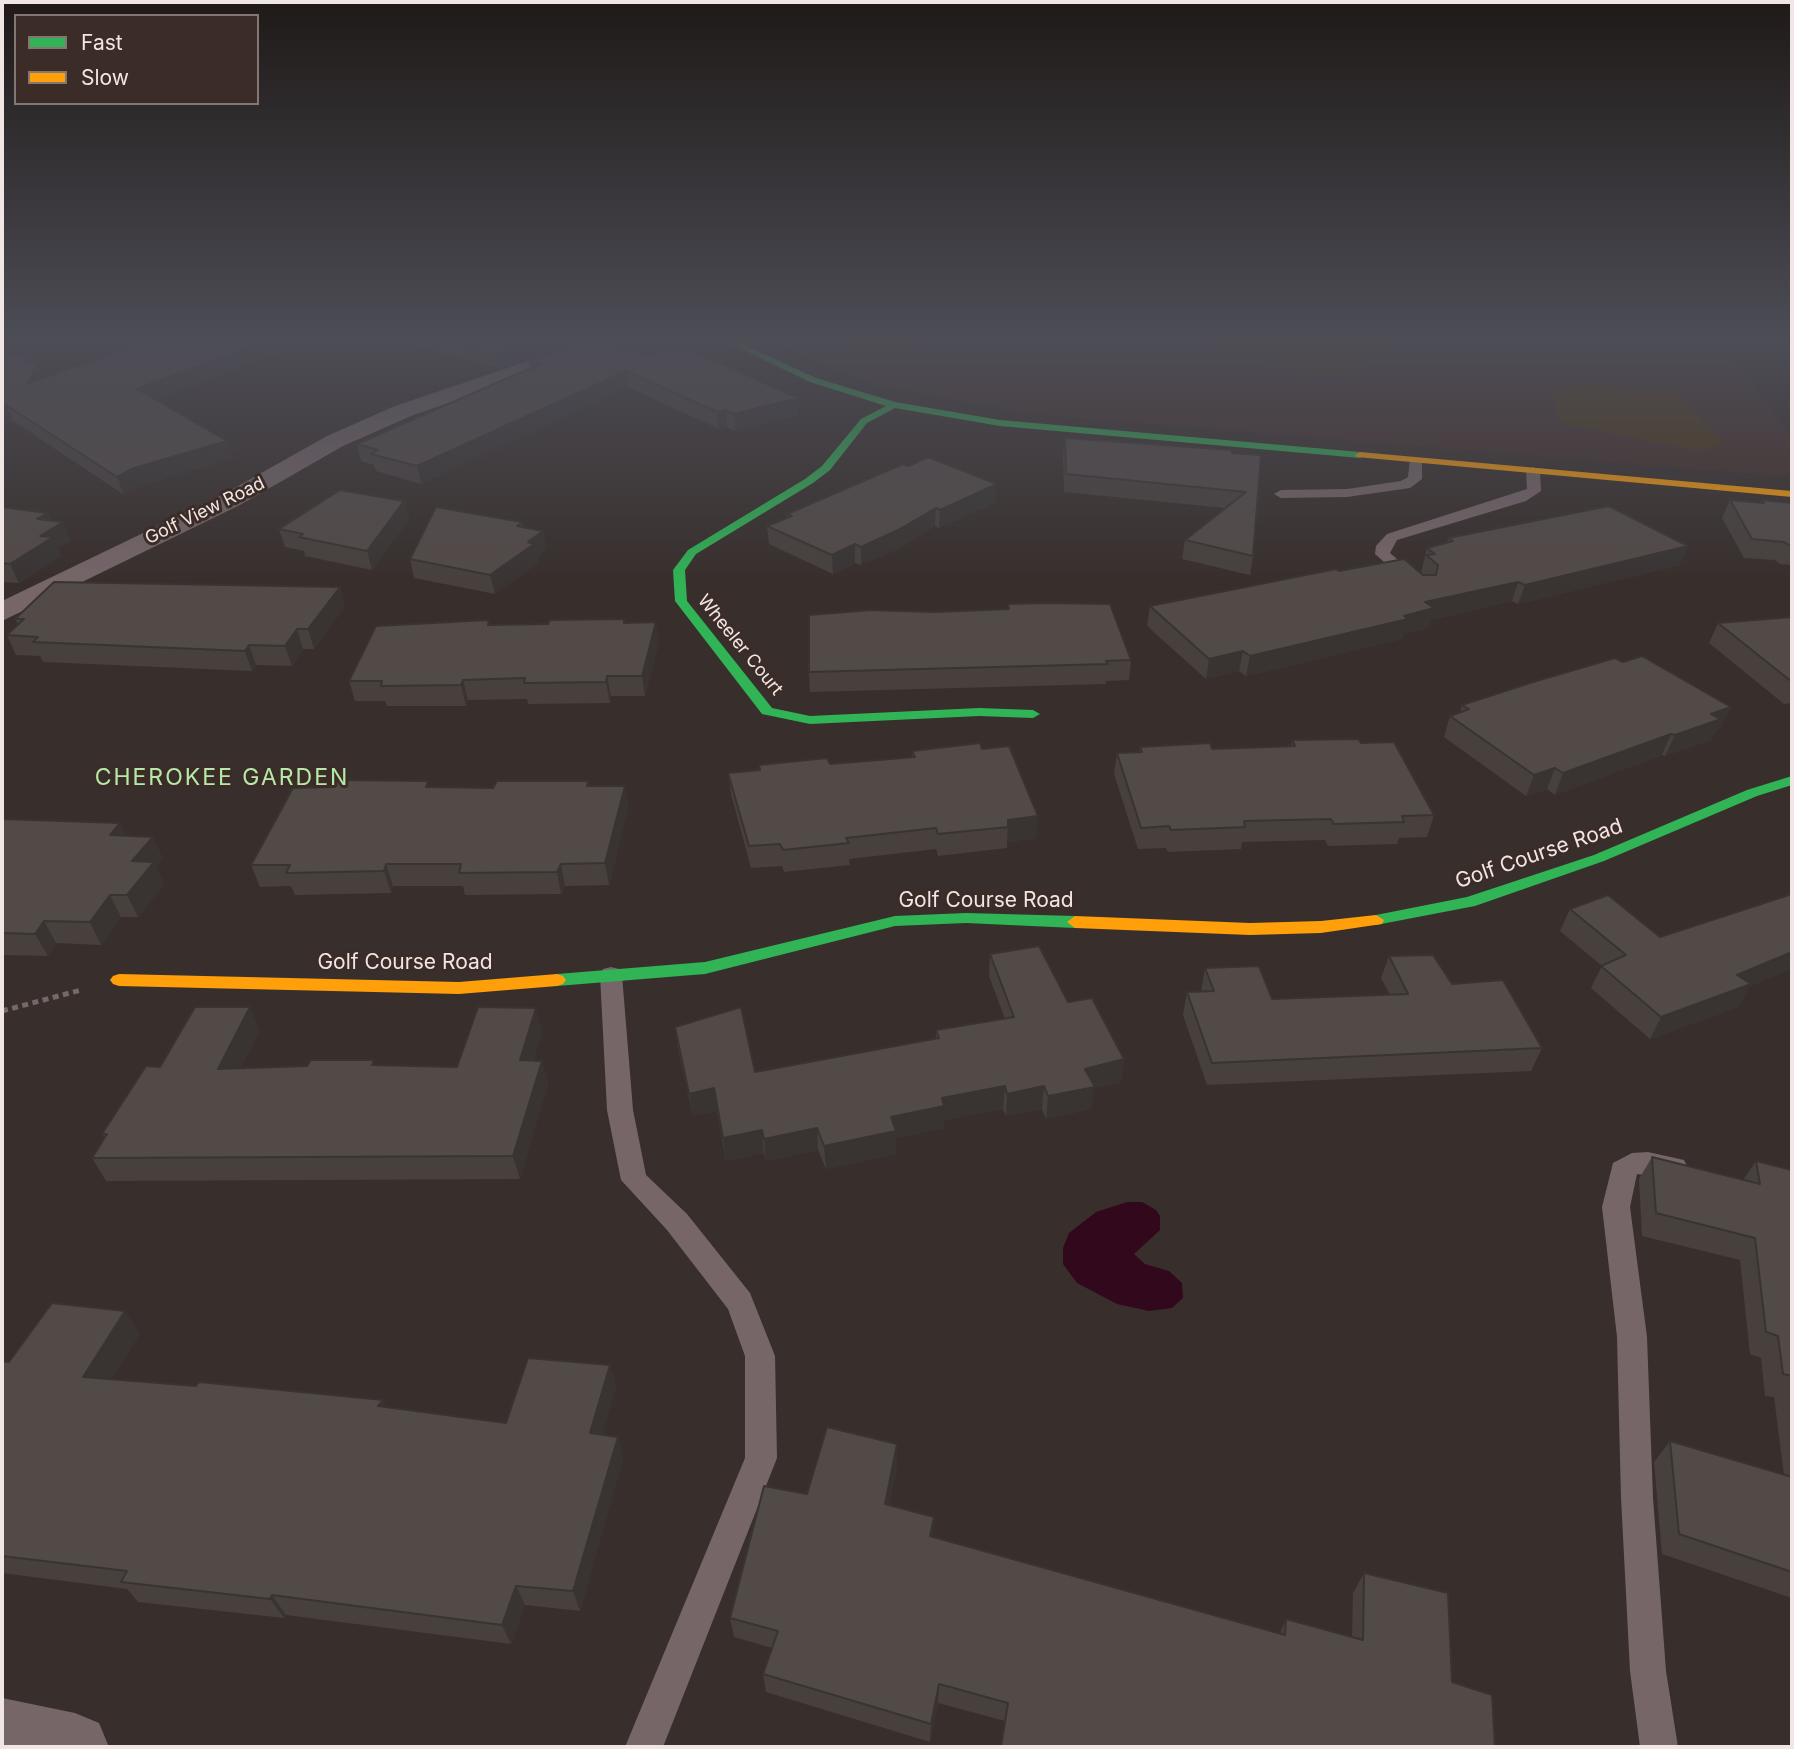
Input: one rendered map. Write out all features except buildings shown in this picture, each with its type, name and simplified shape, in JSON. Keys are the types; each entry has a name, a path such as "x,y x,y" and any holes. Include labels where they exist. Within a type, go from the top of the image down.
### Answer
{"street":[{"name":"Golf View Road","path":"2,612 231,500 335,442 378,423"},
{"name":"Wheeler Court","path":"863,423 826,468 809,481 692,552 679,570 681,601 767,711 810,720 979,712 1033,714"},
{"path":"998,423 1792,494"},
{"name":"Golf Course Road","path":"119,980 459,988 705,968 895,921 966,918 1250,929 1321,927 1401,917 1469,902 1612,853 1752,793 1792,780"},
{"path":"2,1732 75,1747"}],"lane":[{"path":"1281,494 1347,493 1405,485 1415,479 1415,461"},
{"path":"1425,589 1382,554 1383,546 1392,537 1521,499 1534,491 1533,471"},
{"path":"611,975 620,1110 634,1180 677,1223 740,1302 760,1356 761,1458 644,1747"},
{"path":"1659,1747 1646,1645 1632,1337 1616,1207 1622,1171 1632,1164 1648,1163 1709,1174"}],"path":[{"path":"2,1011 119,980"}],"shaded area":[{"path":"1134,423 1780,423 1792,439 1792,477"},
{"path":"1560,423 1704,423 1723,445 1697,451"},
{"path":"1127,1202 1142,1202 1156,1210 1160,1216 1160,1230 1134,1254 1145,1264 1169,1271 1182,1283 1183,1298 1172,1308 1149,1311 1117,1304 1077,1283 1063,1264 1063,1248 1069,1233 1096,1212"}],"traffic: fast":[{"path":"863,423 826,468 809,481 692,552 679,570 681,601 767,711 810,720 979,712 1033,714"},
{"path":"998,423 1360,455"},
{"path":"1376,920 1469,902 1599,858 1752,793 1792,780"},
{"path":"557,980 705,968 895,921 966,918 1075,922"}],"traffic: slow":[{"path":"1360,455 1792,494"},
{"path":"1075,922 1250,929 1321,927 1376,920"},
{"path":"119,980 459,988 557,980"}],"district":[{"name":"CHEROKEE GARDEN","path":"222,778"}]}
